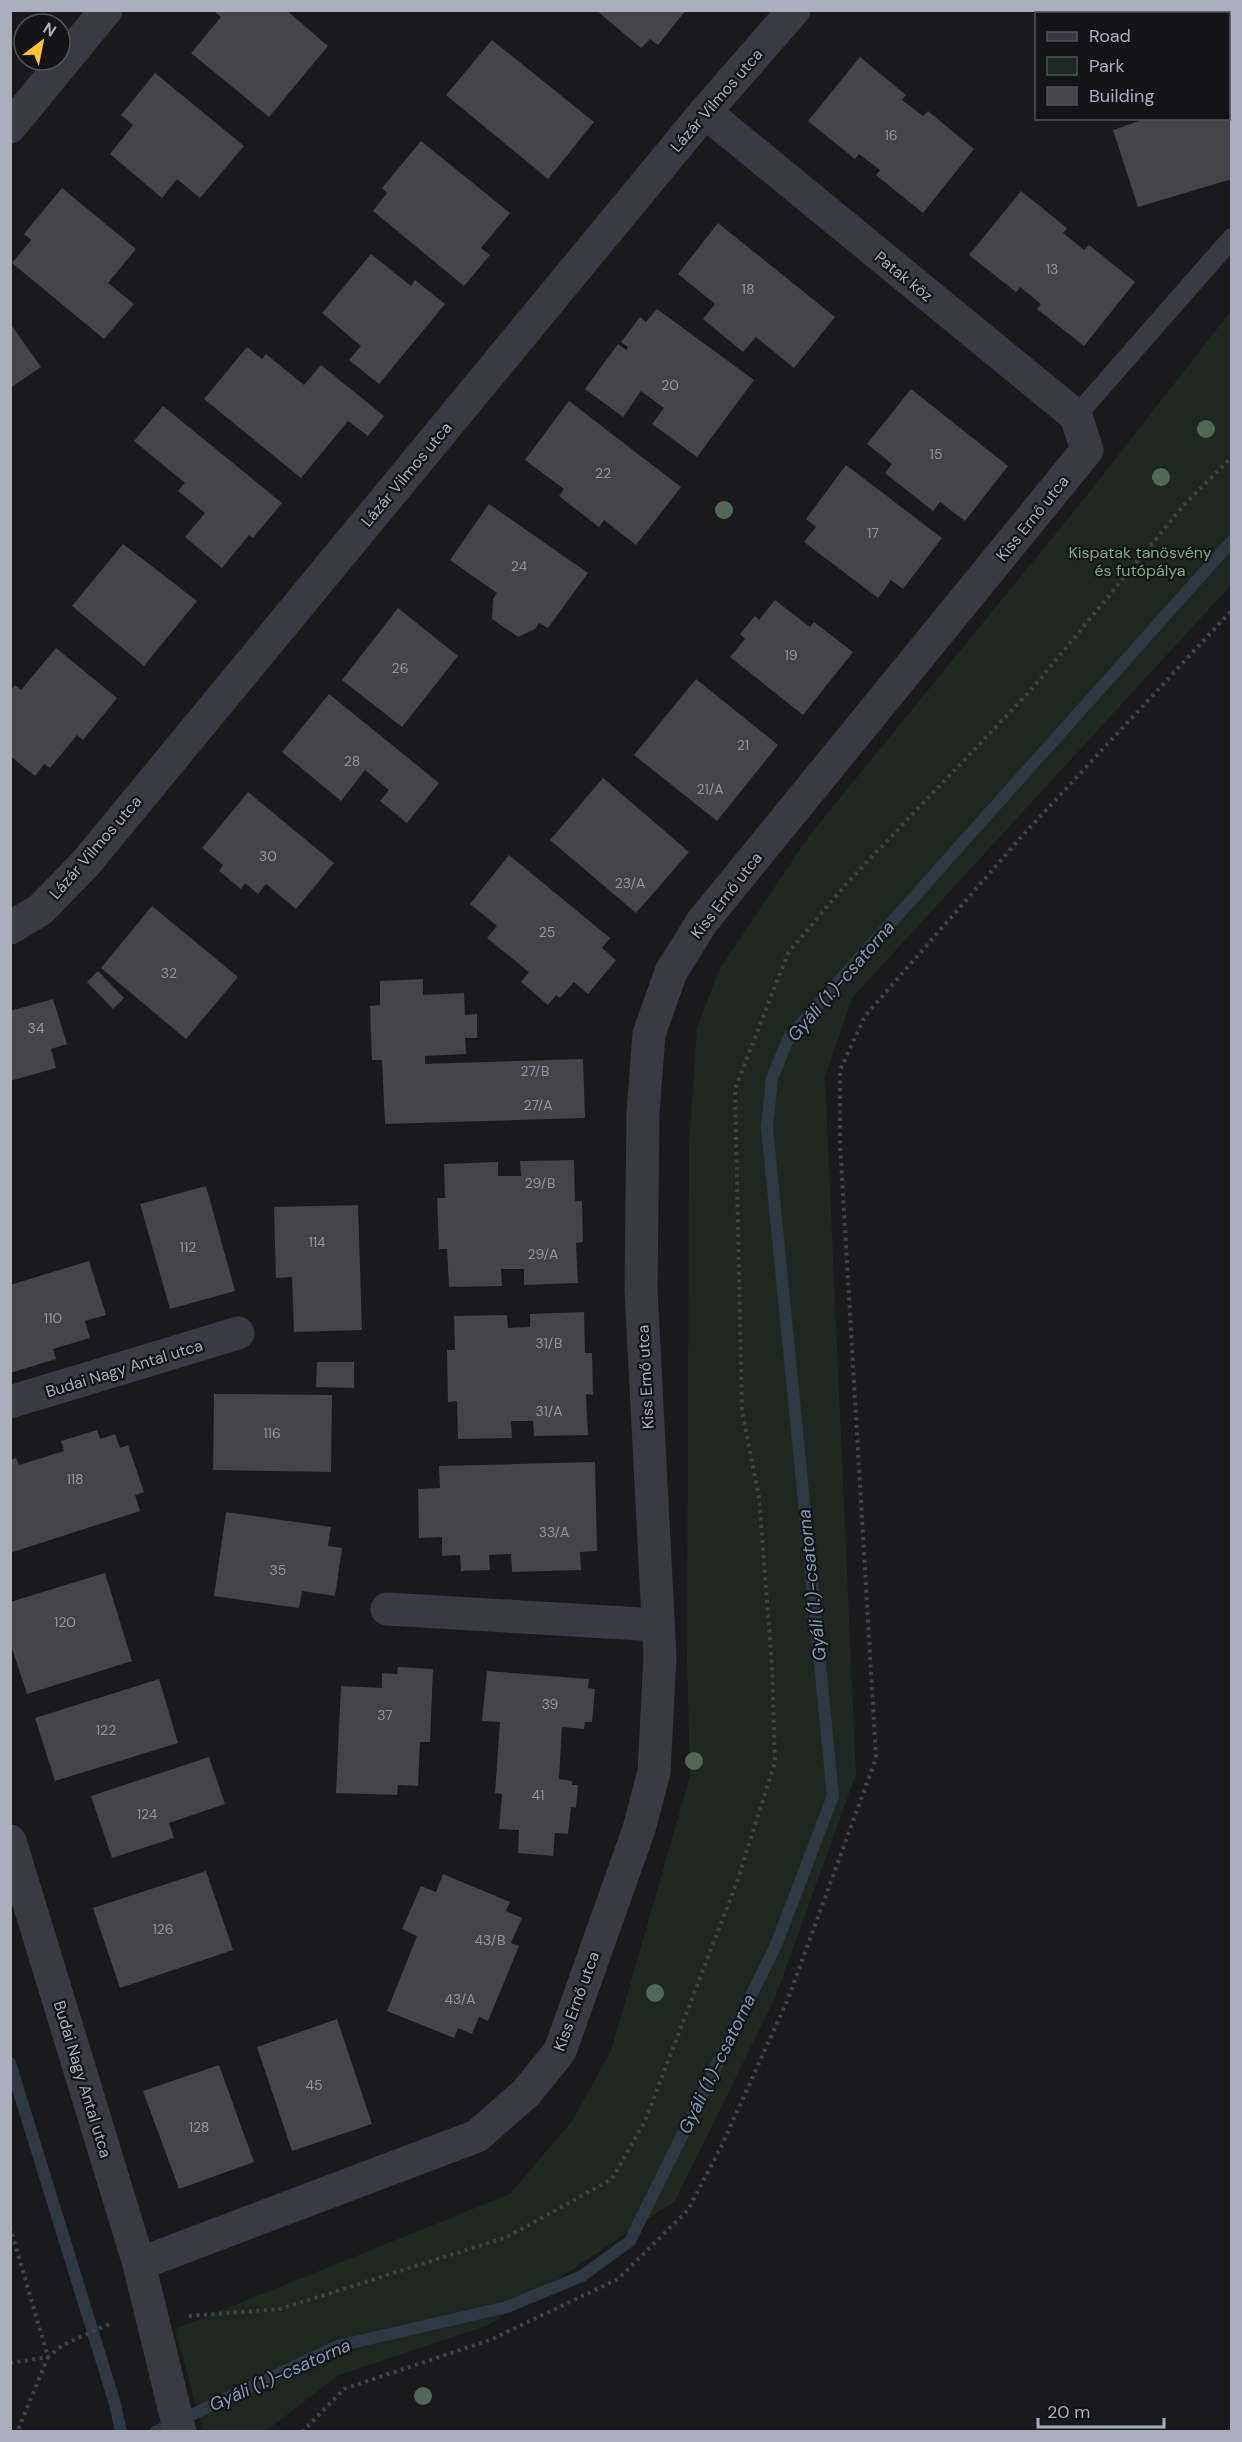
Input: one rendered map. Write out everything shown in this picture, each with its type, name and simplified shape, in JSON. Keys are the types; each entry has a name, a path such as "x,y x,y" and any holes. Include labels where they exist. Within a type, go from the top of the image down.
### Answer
{"street":[{"path":"10,127 106,10"},
{"name":"Lázár Vilmos utca","path":"10,928 40,910 85,864 705,112 794,10"},
{"name":"Patak köz","path":"705,112 1076,416"},
{"name":"Kiss Ernő utca","path":"139,2264 477,2136 525,2093 560,2051 639,1829 654,1772 660,1657 641,1290 643,1113 649,1034 672,972 702,922 1087,450 1076,416"},
{"name":"Budai Nagy Antal utca","path":"10,1402 238,1333"},
{"path":"387,1609 658,1625"},
{"name":"Budai Nagy Antal utca","path":"10,1840 139,2264 166,2384 180,2432"}],"lane":[{"path":"1076,416 1232,238"}],"path":[{"path":"150,2318 280,2309 507,2237 612,2178 640,2131 738,1879 775,1762 772,1666 759,1497 742,1412 735,1089 788,953 847,883 1031,690 1184,505 1232,457"},
{"path":"302,2432 344,2389 490,2340 618,2279 688,2210 721,2147 788,1999 876,1758 840,1143 840,1070 865,1016 1023,834 1232,610"},
{"path":"10,2227 48,2357"},
{"path":"17,2432 48,2357 63,2345 110,2323"},
{"path":"10,2363 48,2357"}],"green space":[{"name":"Kispatak tanösvény és futópálya","path":"1231,311 1231,585 852,998 825,1077 856,1774 775,1998 675,2201 489,2325 339,2375 266,2431 203,2431 175,2329 510,2194 572,2121 611,2051 690,1776 687,1660 689,1146 697,1028 719,970 809,836 1088,494"}],"building":[{"path":"213,10 286,10 328,46 269,117 191,53 221,17"},
{"path":"596,10 686,10 658,45 650,39 641,48"},
{"path":"1117,10 1200,10 1200,12 1118,12"},
{"path":"492,40 594,122 548,179 446,95"},
{"path":"860,57 906,95 902,100 923,116 928,111 974,149 923,213 876,175 880,170 859,154 855,159 808,121"},
{"path":"155,73 244,146 200,198 177,179 162,198 110,154 133,125 121,115"},
{"path":"1230,108 1232,113 1232,179 1138,207 1113,130 1142,120 1230,120"},
{"path":"421,141 510,213 481,248 490,255 464,286 373,211 387,193 382,188"},
{"path":"62,188 136,249 108,283 134,304 104,339 12,263 31,240 24,234"},
{"path":"1021,191 1067,228 1063,233 1084,250 1089,245 1135,282 1084,346 1037,309 1041,304 1020,287 1016,292 969,255"},
{"path":"718,223 835,317 794,368 756,337 743,352 703,319 715,304 678,274"},
{"path":"371,254 411,286 415,280 445,304 379,384 349,360 361,346 322,313"},
{"path":"657,309 754,380 697,457 652,424 664,408 641,391 623,417 585,389 618,344 626,350 628,347 621,342 640,317 646,322"},
{"path":"10,323 41,367 10,388"},
{"path":"247,347 262,359 266,354 304,385 321,365 384,416 368,436 348,421 301,478 204,399"},
{"path":"911,389 1008,466 965,521 940,502 933,511 885,473 892,464 867,444"},
{"path":"569,401 681,487 636,545 604,520 599,527 559,496 564,489 525,460"},
{"path":"163,406 282,503 253,538 249,535 222,568 185,537 205,513 178,491 185,483 134,441"},
{"path":"846,465 942,538 903,589 891,580 878,598 804,542 816,527 806,519"},
{"path":"489,504 588,573 548,628 539,623 535,629 518,637 492,619 493,599 497,593 450,560"},
{"path":"123,544 197,601 144,666 72,606"},
{"path":"775,600 810,627 814,622 853,652 803,715 730,657 745,639 740,634 755,616 759,620"},
{"path":"398,608 458,656 402,727 342,680"},
{"path":"56,648 117,698 83,740 77,735 50,768 44,764 35,776 10,756 10,691 15,685 21,690"},
{"path":"696,679 778,745 717,821 634,755"},
{"path":"329,694 439,783 407,823 380,801 389,790 365,770 341,801 282,752"},
{"path":"603,778 689,852 636,913 550,840"},
{"path":"248,792 334,863 296,909 266,884 258,894 245,883 241,889 219,871 223,865 202,848"},
{"path":"509,855 610,938 602,948 616,960 588,994 574,982 560,998 556,995 548,1005 521,982 529,972 487,938 497,926 470,904"},
{"path":"152,906 238,977 186,1039 101,968"},
{"path":"98,971 124,998 113,1009 87,982"},
{"path":"423,979 423,995 464,993 465,1015 477,1014 477,1038 465,1038 466,1054 425,1056 425,1064 583,1059 585,1118 385,1124 382,1060 372,1060 370,1006 380,1005 380,981"},
{"path":"53,999 67,1044 51,1049 56,1068 10,1081 10,1011"},
{"path":"574,1160 575,1201 582,1201 583,1242 576,1243 578,1283 524,1285 524,1269 501,1269 502,1286 449,1287 447,1249 439,1249 437,1198 445,1198 444,1164 498,1162 498,1176 521,1176 520,1161"},
{"path":"206,1186 235,1291 170,1309 140,1204"},
{"path":"358,1205 362,1330 294,1332 292,1277 276,1278 274,1207"},
{"path":"89,1261 106,1315 85,1321 90,1338 53,1349 56,1359 10,1373 10,1285"},
{"path":"584,1312 585,1353 592,1353 593,1395 586,1394 588,1435 534,1436 533,1421 511,1421 512,1438 458,1439 457,1401 448,1402 447,1350 455,1350 454,1316 507,1315 508,1328 530,1327 530,1314"},
{"path":"317,1362 354,1362 354,1388 316,1387"},
{"path":"214,1394 332,1395 331,1472 213,1470"},
{"path":"97,1430 100,1439 115,1434 120,1448 128,1445 144,1492 135,1495 140,1511 10,1553 10,1460 16,1458 19,1465 64,1451 61,1441"},
{"path":"595,1462 597,1551 580,1552 581,1570 512,1572 511,1554 489,1555 490,1570 461,1571 460,1555 442,1556 442,1537 419,1538 418,1489 440,1488 439,1466"},
{"path":"226,1512 331,1527 328,1546 342,1548 335,1596 302,1591 299,1608 214,1596"},
{"path":"105,1573 132,1661 27,1694 10,1642 10,1602"},
{"path":"398,1667 433,1669 430,1742 420,1742 418,1786 398,1785 397,1795 336,1793 341,1686 382,1688 382,1673 397,1674"},
{"path":"487,1671 589,1679 588,1688 595,1689 592,1722 585,1722 584,1729 562,1727 559,1779 572,1781 572,1785 578,1785 576,1808 571,1807 568,1834 555,1833 553,1856 518,1853 519,1830 499,1829 502,1794 495,1793 500,1722 482,1721"},
{"path":"159,1679 178,1743 55,1781 35,1718"},
{"path":"209,1757 225,1804 169,1823 174,1838 112,1858 91,1796"},
{"path":"206,1871 233,1950 120,1988 93,1908"},
{"path":"443,1874 510,1902 506,1911 522,1918 511,1943 519,1946 488,2021 479,2017 472,2034 458,2028 454,2038 387,2011 417,1936 402,1929 421,1886 436,1892"},
{"path":"337,2019 372,2124 292,2151 257,2047"},
{"path":"219,2065 254,2162 179,2189 143,2091"}],"waterway":[{"name":"Gyáli (1.)-csatorna","path":"155,2432 338,2346 507,2307 582,2276 630,2241 776,1945 833,1796 767,1127 772,1078 789,1037 1232,541"},
{"path":"10,2063 115,2404 121,2432"}]}
